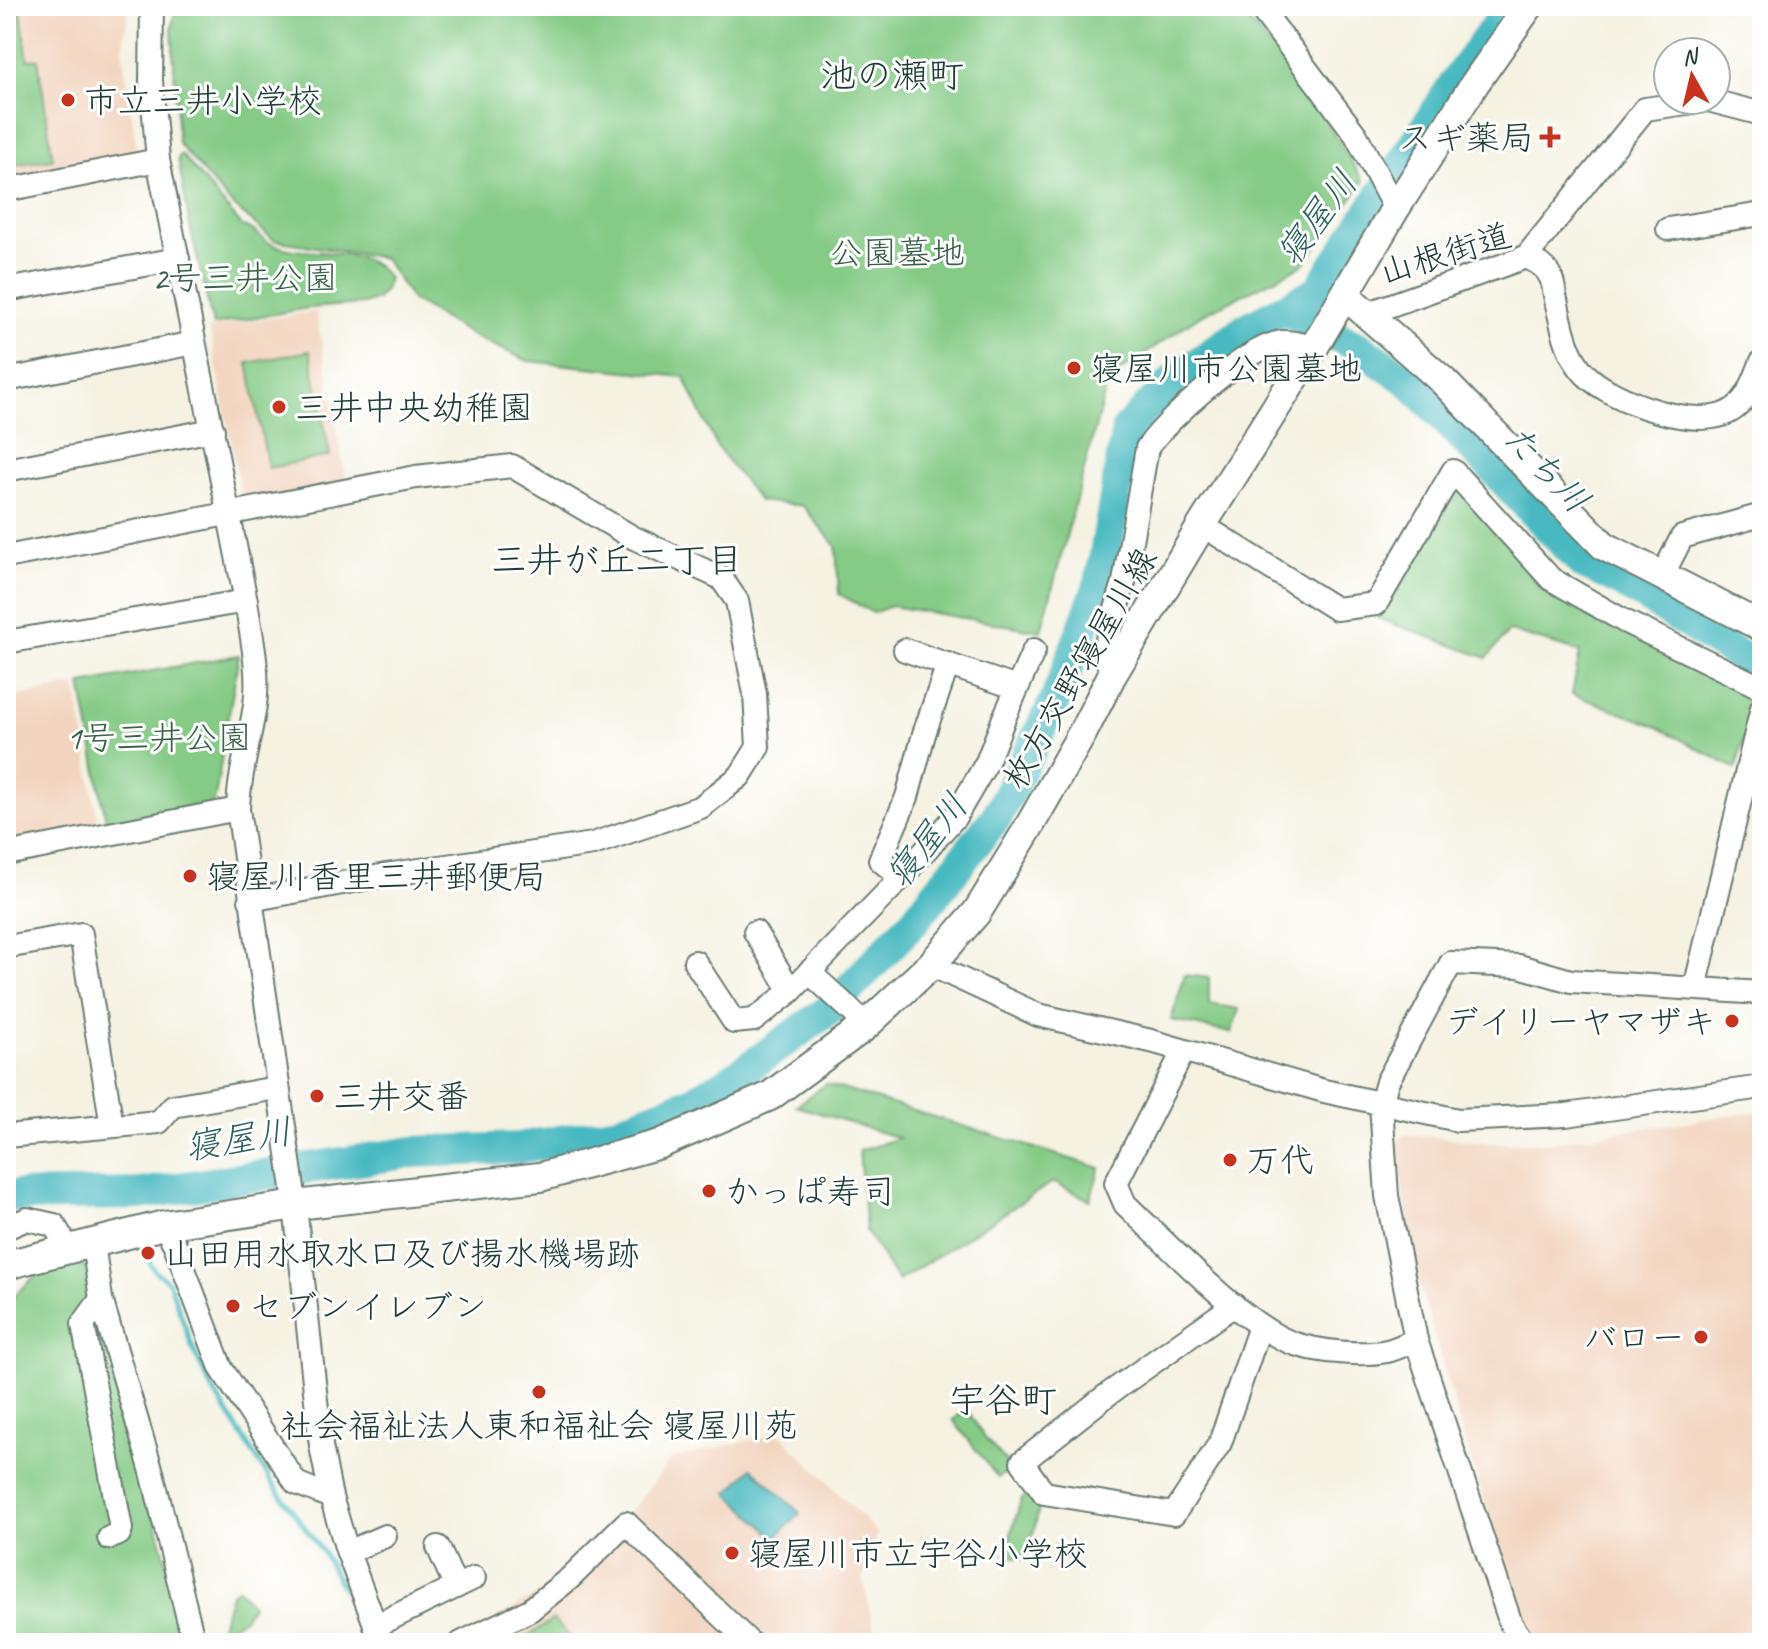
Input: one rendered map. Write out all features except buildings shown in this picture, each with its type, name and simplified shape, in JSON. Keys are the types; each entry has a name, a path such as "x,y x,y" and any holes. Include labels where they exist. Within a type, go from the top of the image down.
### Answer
{"main road":[{"name":"枚方交野寝屋川線","path":"6,1265 294,1196 540,1177 660,1144 770,1096 857,1016 931,965 977,912 1048,795 1112,675 1202,525 1315,345 1349,308 1388,195 1475,83 1529,6"},
{"path":"1349,308 1478,415 1604,546 1762,627"}],"street":[{"path":"152,6 151,81 158,160 246,601 257,674 238,809 294,1196 321,1446 331,1497 378,1634 465,1582 438,1547"},
{"path":"1259,6 1356,135 1388,195"},
{"path":"1526,257 1645,109 1708,100 1762,114"},
{"path":"6,190 158,160"},
{"path":"1668,229 1762,214"},
{"name":"山根街道","path":"1349,308 1526,257 1541,264 1551,277 1572,355 1585,373 1603,388 1668,415 1689,419 1710,418 1734,409 1746,397 1762,361"},
{"path":"6,290 178,259"},
{"path":"1112,675 1104,650 1124,582 1147,448 1159,431 1181,411 1262,348 1281,342 1315,345"},
{"path":"6,380 194,343"},
{"path":"6,470 213,430"},
{"path":"6,557 416,477 512,466 632,537 721,578 737,601 755,694 758,747 740,776 701,807 593,844 386,875 250,900"},
{"path":"1202,525 1336,609 1376,604 1453,471 1551,579 1624,621 1762,688"},
{"path":"1662,576 1682,537 1762,515"},
{"path":"6,642 246,601"},
{"path":"905,650 1017,688"},
{"path":"695,962 734,1022 754,1020 791,991 816,979 955,817 987,762 1034,650"},
{"path":"901,878 880,860 907,797 948,664"},
{"path":"1695,988 1762,708"},
{"path":"6,854 238,809"},
{"path":"755,932 791,991"},
{"path":"6,947 81,934 112,1126"},
{"path":"1524,1643 1511,1624 1416,1340 1387,1196 1381,1104 1387,1082 1451,963 1519,966 1571,981 1762,993"},
{"path":"931,965 1038,1015 1151,1041 1381,1104 1458,1120 1566,1115 1762,1087"},
{"path":"816,979 857,1016"},
{"path":"1183,1052 1116,1183 1125,1204 1234,1305 1260,1326 1294,1344 1340,1352 1387,1351 1416,1340"},
{"path":"6,1136 159,1122 173,1106 277,1088"},
{"path":"6,1228 27,1219 54,1225 80,1245 101,1299 152,1472 194,1643"},
{"path":"164,1225 175,1245 221,1368 296,1483 331,1497"},
{"path":"101,1299 83,1324 121,1529 119,1534 109,1538"},
{"path":"1234,1305 1107,1395 1022,1462 1044,1493 1174,1514 1220,1443 1260,1326"},
{"path":"461,1643 530,1610 570,1578 626,1523 750,1643"},
{"path":"348,1552 385,1536"}],"shaded area":[{"name":"市立三井小学校","path":"6,6 130,6 122,49 137,151 6,179"},
{"name":"三井中央幼稚園","path":"316,311 347,486 243,504 209,328"},
{"path":"76,685 100,836 6,854 6,699"},
{"path":"1762,1111 1762,1643 1538,1643 1523,1620 1467,1449 1411,1255 1396,1144 1405,1134 1495,1143 1543,1143"},
{"name":"寝屋川市立宇谷小学校","path":"779,1433 878,1533 863,1579 877,1643 453,1643 574,1573 637,1503 671,1459"}],"green space":[{"path":"6,6 20,6 28,60 38,59 53,159 6,166"},
{"name":"公園墓地","path":"176,6 1235,6 1293,71 1364,181 1303,265 1199,316 1108,380 1041,631 891,606 873,613 839,594 836,546 803,506 759,501 717,447 684,377 528,361 473,336 412,300 384,258 274,240 229,202 178,143 172,27"},
{"name":"2号三井公園","path":"181,154 242,226 270,243 288,249 351,255 365,260 378,267 388,278 385,290 377,299 364,304 308,308 213,325 189,222 178,158"},
{"path":"310,351 330,456 268,468 248,363"},
{"path":"1455,483 1547,582 1755,694 1736,769 1654,725 1572,694 1580,652 1509,631 1487,658 1377,618"},
{"name":"1号三井公園","path":"239,655 214,803 106,821 81,684"},
{"path":"1185,975 1209,978 1209,1004 1239,1009 1231,1033 1171,1020"},
{"path":"826,1084 1100,1168 1090,1200 1053,1182 898,1281 866,1231 859,1151 899,1138 796,1106"},
{"path":"78,1261 85,1267 126,1427 139,1459 188,1643 6,1643 6,1303 42,1270"},
{"path":"967,1409 984,1437 1012,1469 998,1478 953,1420"},
{"path":"1030,1492 1040,1505 1027,1560 1005,1555 1021,1500"},
{"path":"238,1588 252,1605 244,1618 219,1632 231,1594"},
{"path":"553,1620 576,1643 517,1643"}],"water":[{"path":"752,1468 800,1513 776,1538 728,1493"}],"waterway":[{"name":"寝屋川","path":"6,1196 140,1194 413,1152 518,1148 618,1131 690,1103 728,1082 829,1010 915,920 997,816 1056,699 1100,583 1127,429 1174,380 1244,330 1318,291 1458,78 1511,6"},
{"name":"たち川","path":"1284,310 1360,348 1410,382 1583,564 1652,600 1762,669"},
{"path":"144,1253 155,1271 169,1282 195,1354 214,1392 271,1481 322,1551 347,1596 363,1643"}],"place":[{"name":"市立三井小学校","path":"68,100"},
{"name":"スギ薬局","path":"1550,137"},
{"name":"寝屋川市公園墓地","path":"1074,368"},
{"name":"三井中央幼稚園","path":"279,407"},
{"name":"寝屋川香里三井郵便局","path":"190,876"},
{"name":"デイリーヤマザキ","path":"1732,1021"},
{"name":"三井交番","path":"317,1096"},
{"name":"万代","path":"1230,1160"},
{"name":"かっぱ寿司","path":"709,1191"},
{"name":"山田用水取水口及び揚水機場跡","path":"148,1253"},
{"name":"セブンイレブン","path":"233,1306"},
{"name":"バロー","path":"1701,1337"},
{"name":"社会福祉法人東和福祉会 寝屋川苑","path":"539,1392"},
{"name":"寝屋川市立宇谷小学校","path":"732,1553"}],"district":[{"name":"池の瀬町","path":"892,74"},
{"name":"三井が丘二丁目","path":"617,559"},
{"name":"宇谷町","path":"1003,1399"}]}
